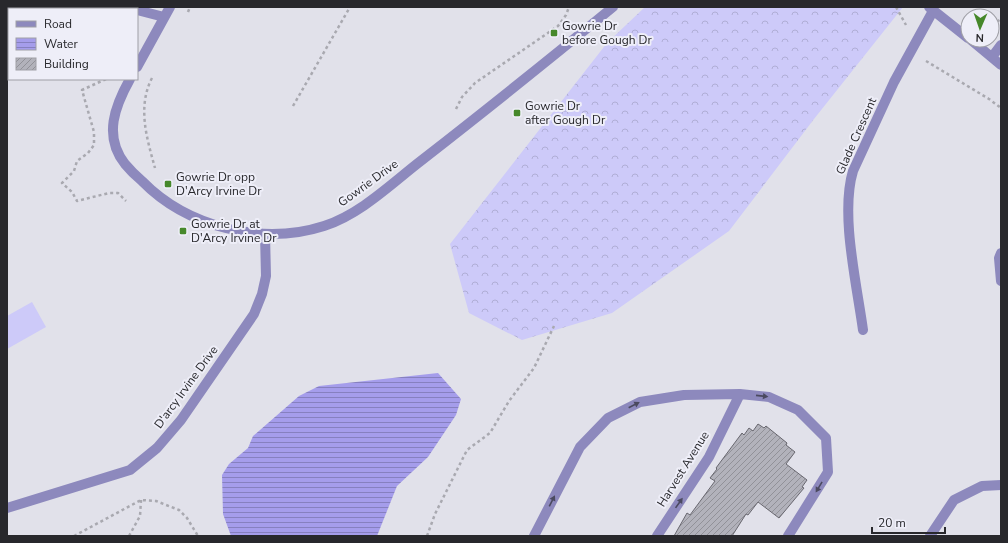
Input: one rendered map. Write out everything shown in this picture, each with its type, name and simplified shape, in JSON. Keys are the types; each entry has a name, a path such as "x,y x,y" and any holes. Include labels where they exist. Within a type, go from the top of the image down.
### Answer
{"street":[{"path":"138,65 170,7"},
{"name":"Gowrie Drive","path":"129,80 118,102 113,122 115,144 125,164 148,188 188,215 219,227 265,234 288,233 324,226 353,213 517,86 612,7"},
{"path":"931,9 960,32"},
{"name":"Glade Crescent","path":"863,330 852,244 849,184 853,171 894,82 931,9"},
{"path":"138,10 164,17"},
{"path":"992,57 1001,45"},
{"path":"981,48 1001,65"},
{"name":"D'arcy Irvine Drive","path":"7,508 130,470 157,448 181,420 254,314 262,294 266,276 265,234"},
{"path":"1001,253 999,258 1001,281"},
{"path":"534,536 580,446 608,418 640,402 684,395 740,394 769,397 798,410 826,438 828,472 788,536"},
{"name":"Harvest Avenue","path":"657,536 709,457 740,394"},
{"path":"930,536 954,500 982,486 1001,485"}],"path":[{"path":"187,13 190,7"},
{"path":"293,106 350,7"},
{"path":"454,113 462,97 475,83 558,26 566,15 569,7"},
{"path":"926,61 989,99 1001,108"},
{"path":"153,76 146,89 144,119 145,134 156,169"},
{"path":"104,80 82,90 94,132 94,145 88,153 77,161 74,171 62,183 72,192 77,201 109,193 118,194 126,201"},
{"path":"427,536 435,514 467,450 490,433 508,401 534,368 554,326"},
{"path":"74,536 141,500 156,501 179,510 187,518 198,536"},
{"path":"129,536 140,516 141,500"}],"green space":[{"path":"645,7 903,7 814,119 729,231 612,313 522,340 469,313 450,244 607,43"},
{"path":"32,302 46,327 7,349 7,316"}],"water":[{"path":"438,373 461,399 456,415 428,457 397,486 377,536 231,536 223,514 222,475 229,464 248,448 253,436 299,396 319,386"}],"building":[{"path":"758,424 764,428 766,426 787,443 786,445 795,452 786,464 807,480 802,487 804,488 779,518 758,502 748,515 746,514 732,536 674,536 687,513 690,515 715,481 710,478 742,433 744,435 749,428 753,431"}],"place":[{"name":"Gowrie Dr before Gough Dr","path":"554,33"},
{"name":"Gowrie Dr after Gough Dr","path":"517,113"},
{"name":"Gowrie Dr opp D'Arcy Irvine Dr","path":"168,184"},
{"name":"Gowrie Dr at D'Arcy Irvine Dr","path":"183,231"}]}
